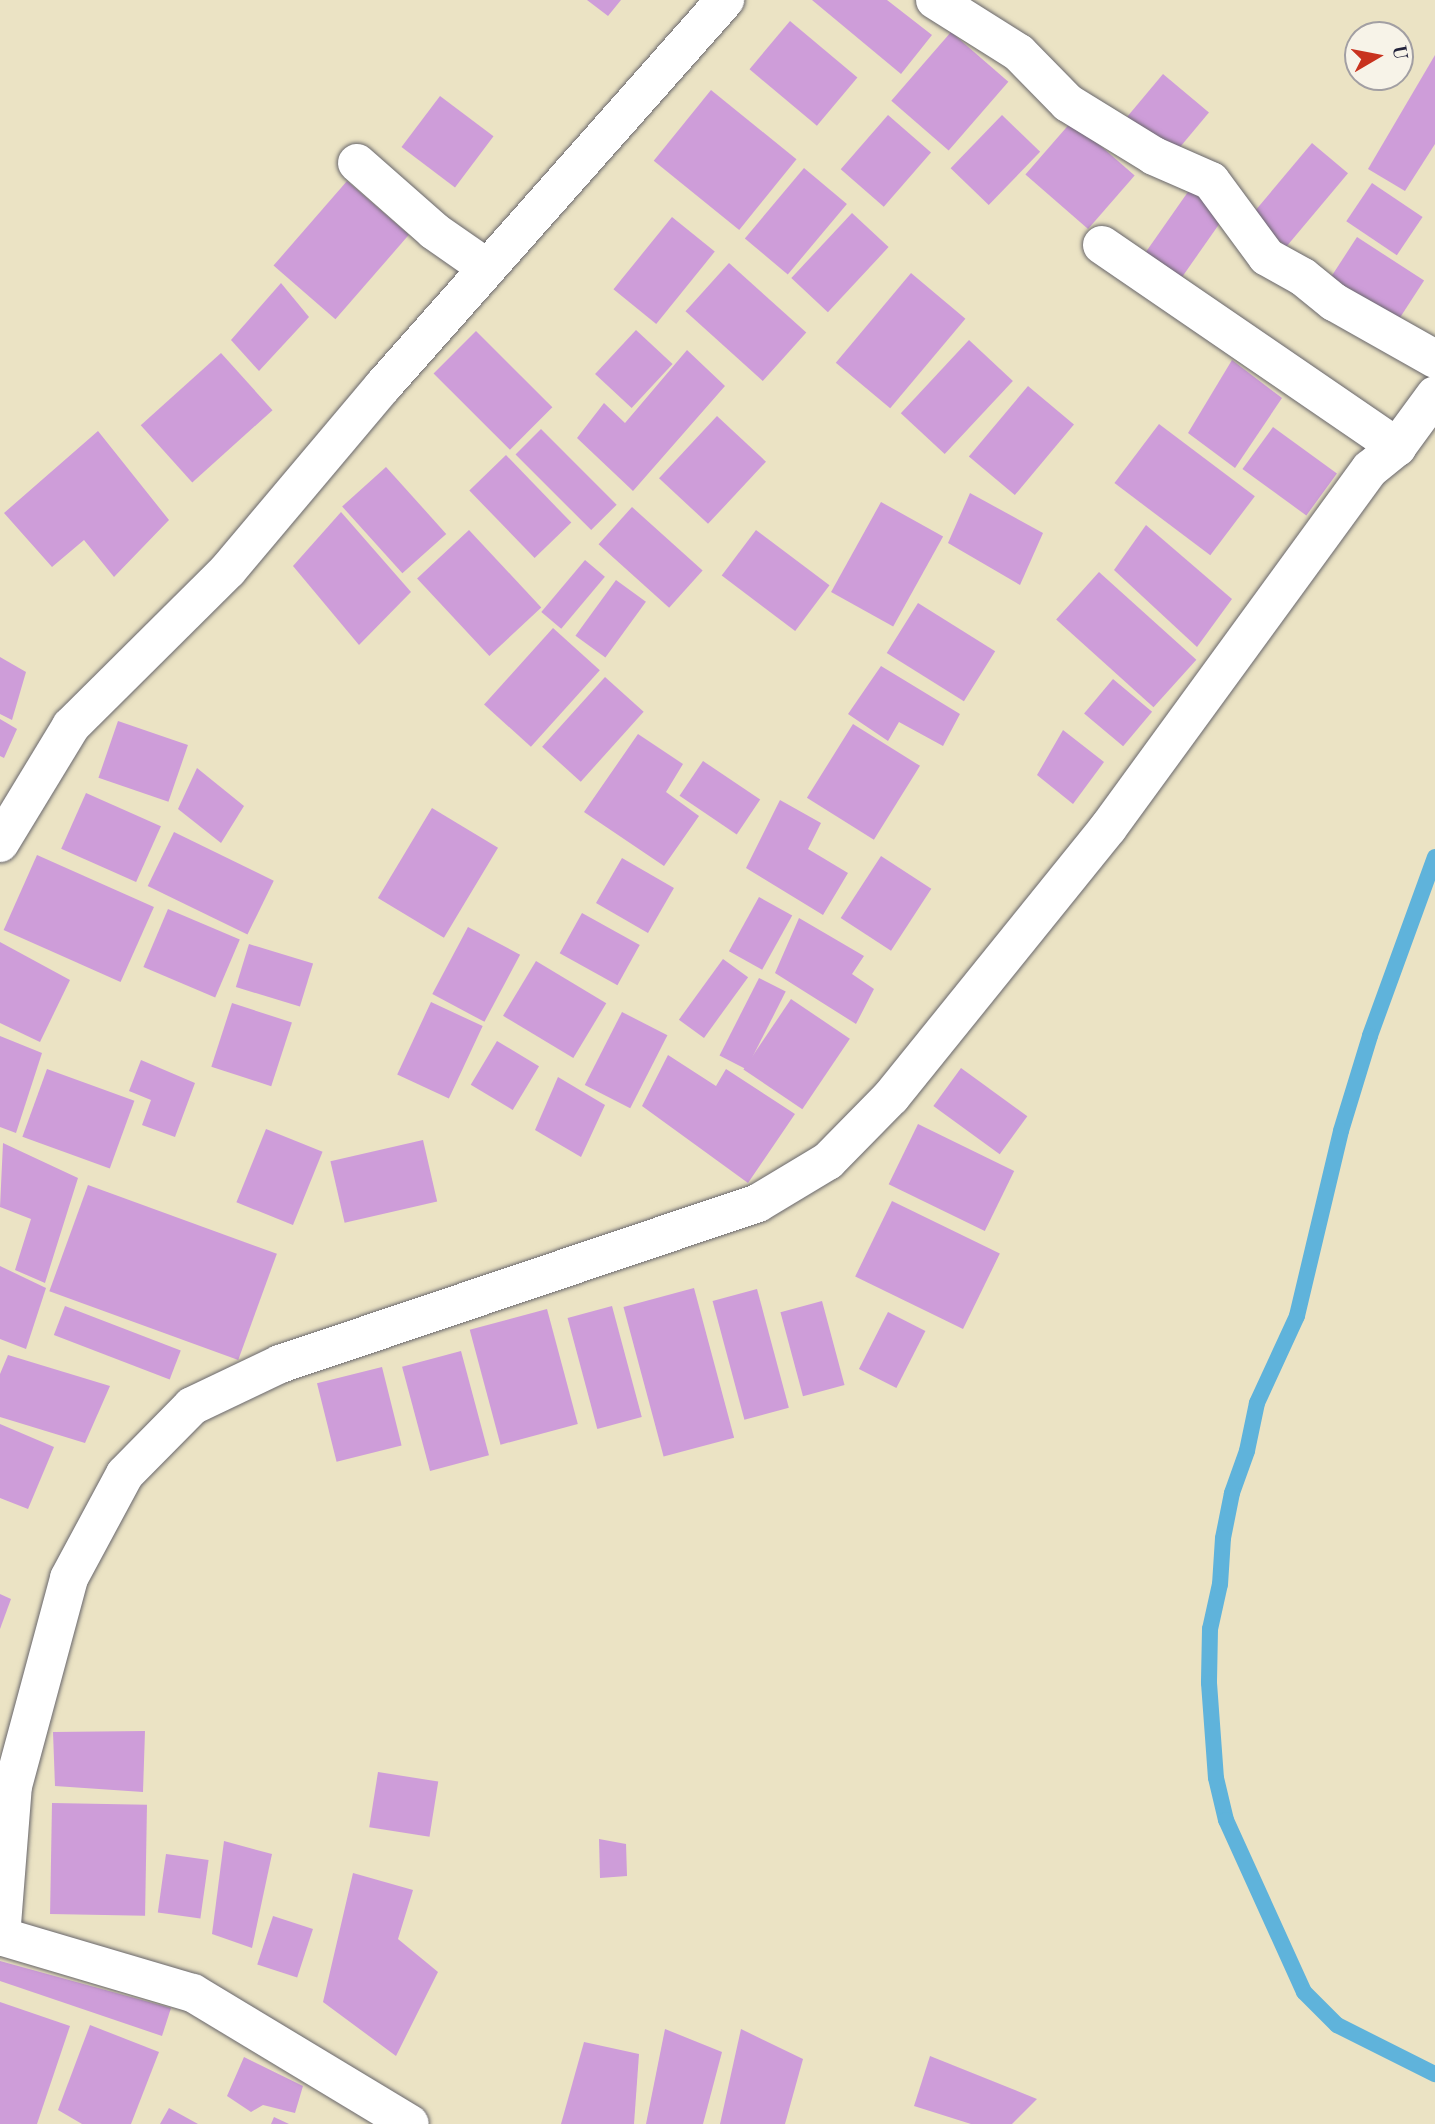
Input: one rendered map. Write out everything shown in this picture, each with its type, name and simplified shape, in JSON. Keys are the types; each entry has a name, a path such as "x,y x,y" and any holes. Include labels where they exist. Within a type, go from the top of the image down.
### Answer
{"street":[{"path":"0,843 71,726 228,570 487,268 725,0"},
{"path":"935,0 1019,52 1068,103 1154,156 1211,181 1267,257 1303,277 1334,302 1435,359"},
{"path":"357,163 434,231 487,268"},
{"path":"1102,245 1397,447"},
{"path":"410,2124 193,1993 1,1936 13,1786 69,1578 125,1474 192,1406 280,1364 758,1203 828,1161 891,1097 1108,828 1370,469 1397,447 1435,395"}],"building":[{"path":"587,0 621,0 608,16"},
{"path":"812,0 887,0 932,35 901,74"},
{"path":"790,21 857,78 817,126 750,69"},
{"path":"951,32 1008,82 949,151 891,101"},
{"path":"1435,55 1435,144 1405,191 1368,169"},
{"path":"1163,74 1209,113 1173,155 1127,117"},
{"path":"711,90 796,159 739,230 654,161"},
{"path":"440,96 494,136 455,187 401,147"},
{"path":"888,115 931,152 884,207 841,169"},
{"path":"1002,115 1040,152 989,205 951,168"},
{"path":"1072,121 1135,175 1088,229 1025,175"},
{"path":"1312,143 1348,173 1286,247 1250,217"},
{"path":"804,168 847,204 788,274 745,238"},
{"path":"347,181 409,235 335,319 274,266"},
{"path":"1372,183 1423,217 1397,255 1346,221"},
{"path":"1190,189 1226,214 1180,280 1144,255"},
{"path":"852,213 889,247 828,312 791,278"},
{"path":"672,217 715,252 656,324 613,289"},
{"path":"1357,237 1424,281 1398,321 1331,277"},
{"path":"729,263 806,333 763,381 686,311"},
{"path":"911,273 965,319 890,408 836,363"},
{"path":"281,283 309,317 259,371 231,340"},
{"path":"636,330 673,364 632,408 595,374"},
{"path":"476,331 552,407 510,450 434,373"},
{"path":"969,340 1013,381 945,454 901,413"},
{"path":"687,350 725,386 633,491 577,438 604,403 625,423"},
{"path":"221,353 273,410 192,482 141,425"},
{"path":"1232,360 1282,398 1235,468 1188,433"},
{"path":"1028,386 1074,425 1015,495 969,456"},
{"path":"717,416 766,462 708,524 659,478"},
{"path":"1159,424 1255,496 1210,555 1114,483"},
{"path":"1273,427 1337,473 1306,516 1242,469"},
{"path":"541,429 617,505 591,530 516,454"},
{"path":"98,431 169,520 114,577 84,540 52,567 4,513"},
{"path":"506,455 571,523 535,558 469,490"},
{"path":"386,467 446,534 402,573 342,506"},
{"path":"970,493 1043,533 1020,585 948,543"},
{"path":"881,502 943,536 893,627 831,592"},
{"path":"632,507 703,571 669,608 599,544"},
{"path":"341,512 411,592 359,645 293,566"},
{"path":"1146,525 1232,599 1197,647 1114,570"},
{"path":"469,530 541,608 489,656 417,578"},
{"path":"756,530 829,585 795,631 722,576"},
{"path":"585,560 605,577 561,629 541,612"},
{"path":"1099,572 1196,660 1154,707 1056,620"},
{"path":"616,580 646,602 605,658 575,636"},
{"path":"918,603 995,651 964,701 887,653"},
{"path":"553,628 600,670 531,747 484,705"},
{"path":"0,657 26,672 12,720 0,714"},
{"path":"881,666 960,714 943,746 899,722 888,741 848,714"},
{"path":"605,677 644,712 581,782 542,747"},
{"path":"1113,679 1152,712 1123,746 1084,713"},
{"path":"0,719 17,729 4,758 0,756"},
{"path":"118,721 188,745 168,802 98,778"},
{"path":"853,724 920,766 874,840 807,798"},
{"path":"1063,730 1104,762 1073,804 1037,775"},
{"path":"638,734 683,764 666,792 699,816 664,866 584,812"},
{"path":"703,761 760,800 737,834 680,796"},
{"path":"197,768 244,806 221,843 178,809"},
{"path":"86,793 161,826 136,882 61,849"},
{"path":"780,800 821,823 808,849 848,873 823,915 746,868"},
{"path":"432,808 498,848 444,938 378,898"},
{"path":"174,832 274,881 247,935 148,886"},
{"path":"37,855 154,907 121,982 4,930"},
{"path":"881,856 931,889 891,951 841,918"},
{"path":"622,858 674,888 648,933 596,903"},
{"path":"759,897 792,915 762,970 729,951"},
{"path":"168,909 240,939 215,997 143,967"},
{"path":"582,913 640,945 617,985 560,953"},
{"path":"799,918 864,956 852,974 874,989 856,1024 775,973"},
{"path":"468,927 520,955 484,1022 432,994"},
{"path":"0,942 70,980 40,1042 0,1023"},
{"path":"249,944 313,964 300,1007 236,987"},
{"path":"723,959 748,977 704,1038 679,1020"},
{"path":"536,961 606,1003 573,1058 503,1016"},
{"path":"759,978 786,992 746,1069 720,1056"},
{"path":"791,999 850,1039 802,1109 743,1069"},
{"path":"431,1002 483,1026 449,1099 397,1075"},
{"path":"232,1003 292,1022 271,1086 211,1067"},
{"path":"622,1012 667,1035 630,1108 585,1085"},
{"path":"0,1036 42,1053 16,1133 0,1127"},
{"path":"497,1041 539,1066 513,1110 471,1085"},
{"path":"668,1055 716,1086 726,1069 795,1114 748,1183 642,1106"},
{"path":"141,1060 195,1083 175,1137 142,1125 151,1100 129,1091"},
{"path":"961,1068 1027,1116 1000,1154 933,1106"},
{"path":"47,1069 134,1101 110,1168 22,1137"},
{"path":"558,1077 605,1105 581,1157 535,1130"},
{"path":"918,1124 1014,1171 985,1231 889,1184"},
{"path":"266,1129 323,1152 293,1225 236,1202"},
{"path":"423,1140 437,1201 345,1223 330,1161"},
{"path":"3,1143 78,1178 45,1283 15,1270 31,1219 0,1207"},
{"path":"88,1185 277,1254 238,1360 49,1291"},
{"path":"892,1201 1000,1254 963,1329 855,1276"},
{"path":"0,1266 46,1288 26,1349 0,1339"},
{"path":"694,1288 734,1438 664,1457 623,1307"},
{"path":"757,1289 789,1408 744,1420 713,1301"},
{"path":"822,1301 845,1385 803,1396 780,1312"},
{"path":"65,1306 181,1350 170,1379 54,1335"},
{"path":"612,1306 642,1417 597,1429 568,1318"},
{"path":"547,1309 578,1424 501,1445 470,1330"},
{"path":"888,1312 925,1331 896,1388 859,1369"},
{"path":"461,1351 489,1455 430,1471 402,1367"},
{"path":"8,1355 110,1386 85,1443 0,1417 0,1374"},
{"path":"382,1367 402,1446 337,1462 317,1383"},
{"path":"0,1424 54,1447 28,1509 0,1498"},
{"path":"0,1594 11,1599 0,1629"},
{"path":"145,1731 143,1792 55,1786 53,1732"},
{"path":"378,1772 438,1782 429,1837 369,1827"},
{"path":"52,1803 147,1805 145,1916 50,1914"},
{"path":"599,1839 626,1844 627,1876 600,1878"},
{"path":"224,1841 272,1854 252,1948 212,1934"},
{"path":"166,1854 209,1860 200,1918 158,1912"},
{"path":"353,1873 413,1890 398,1939 438,1972 396,2056 323,2002"},
{"path":"273,1916 313,1929 297,1977 257,1965"},
{"path":"0,1961 171,2008 162,2036 0,1981"},
{"path":"0,2002 70,2026 37,2124 0,2124"},
{"path":"90,2025 159,2052 131,2124 82,2124 58,2110"},
{"path":"665,2029 722,2052 703,2124 646,2124"},
{"path":"741,2029 803,2059 785,2124 720,2124"},
{"path":"584,2042 639,2054 634,2124 561,2124"},
{"path":"930,2056 1037,2099 1012,2124 971,2124 914,2106"},
{"path":"244,2057 303,2086 295,2113 263,2105 251,2112 227,2096"},
{"path":"169,2108 198,2124 160,2124"},
{"path":"274,2117 289,2124 271,2124"}],"waterway":[{"path":"1435,857 1370,1036 1341,1131 1297,1316 1257,1403 1247,1451 1232,1493 1223,1538 1220,1584 1210,1629 1209,1683 1216,1778 1226,1820 1304,1992 1337,2025 1435,2074"}]}
